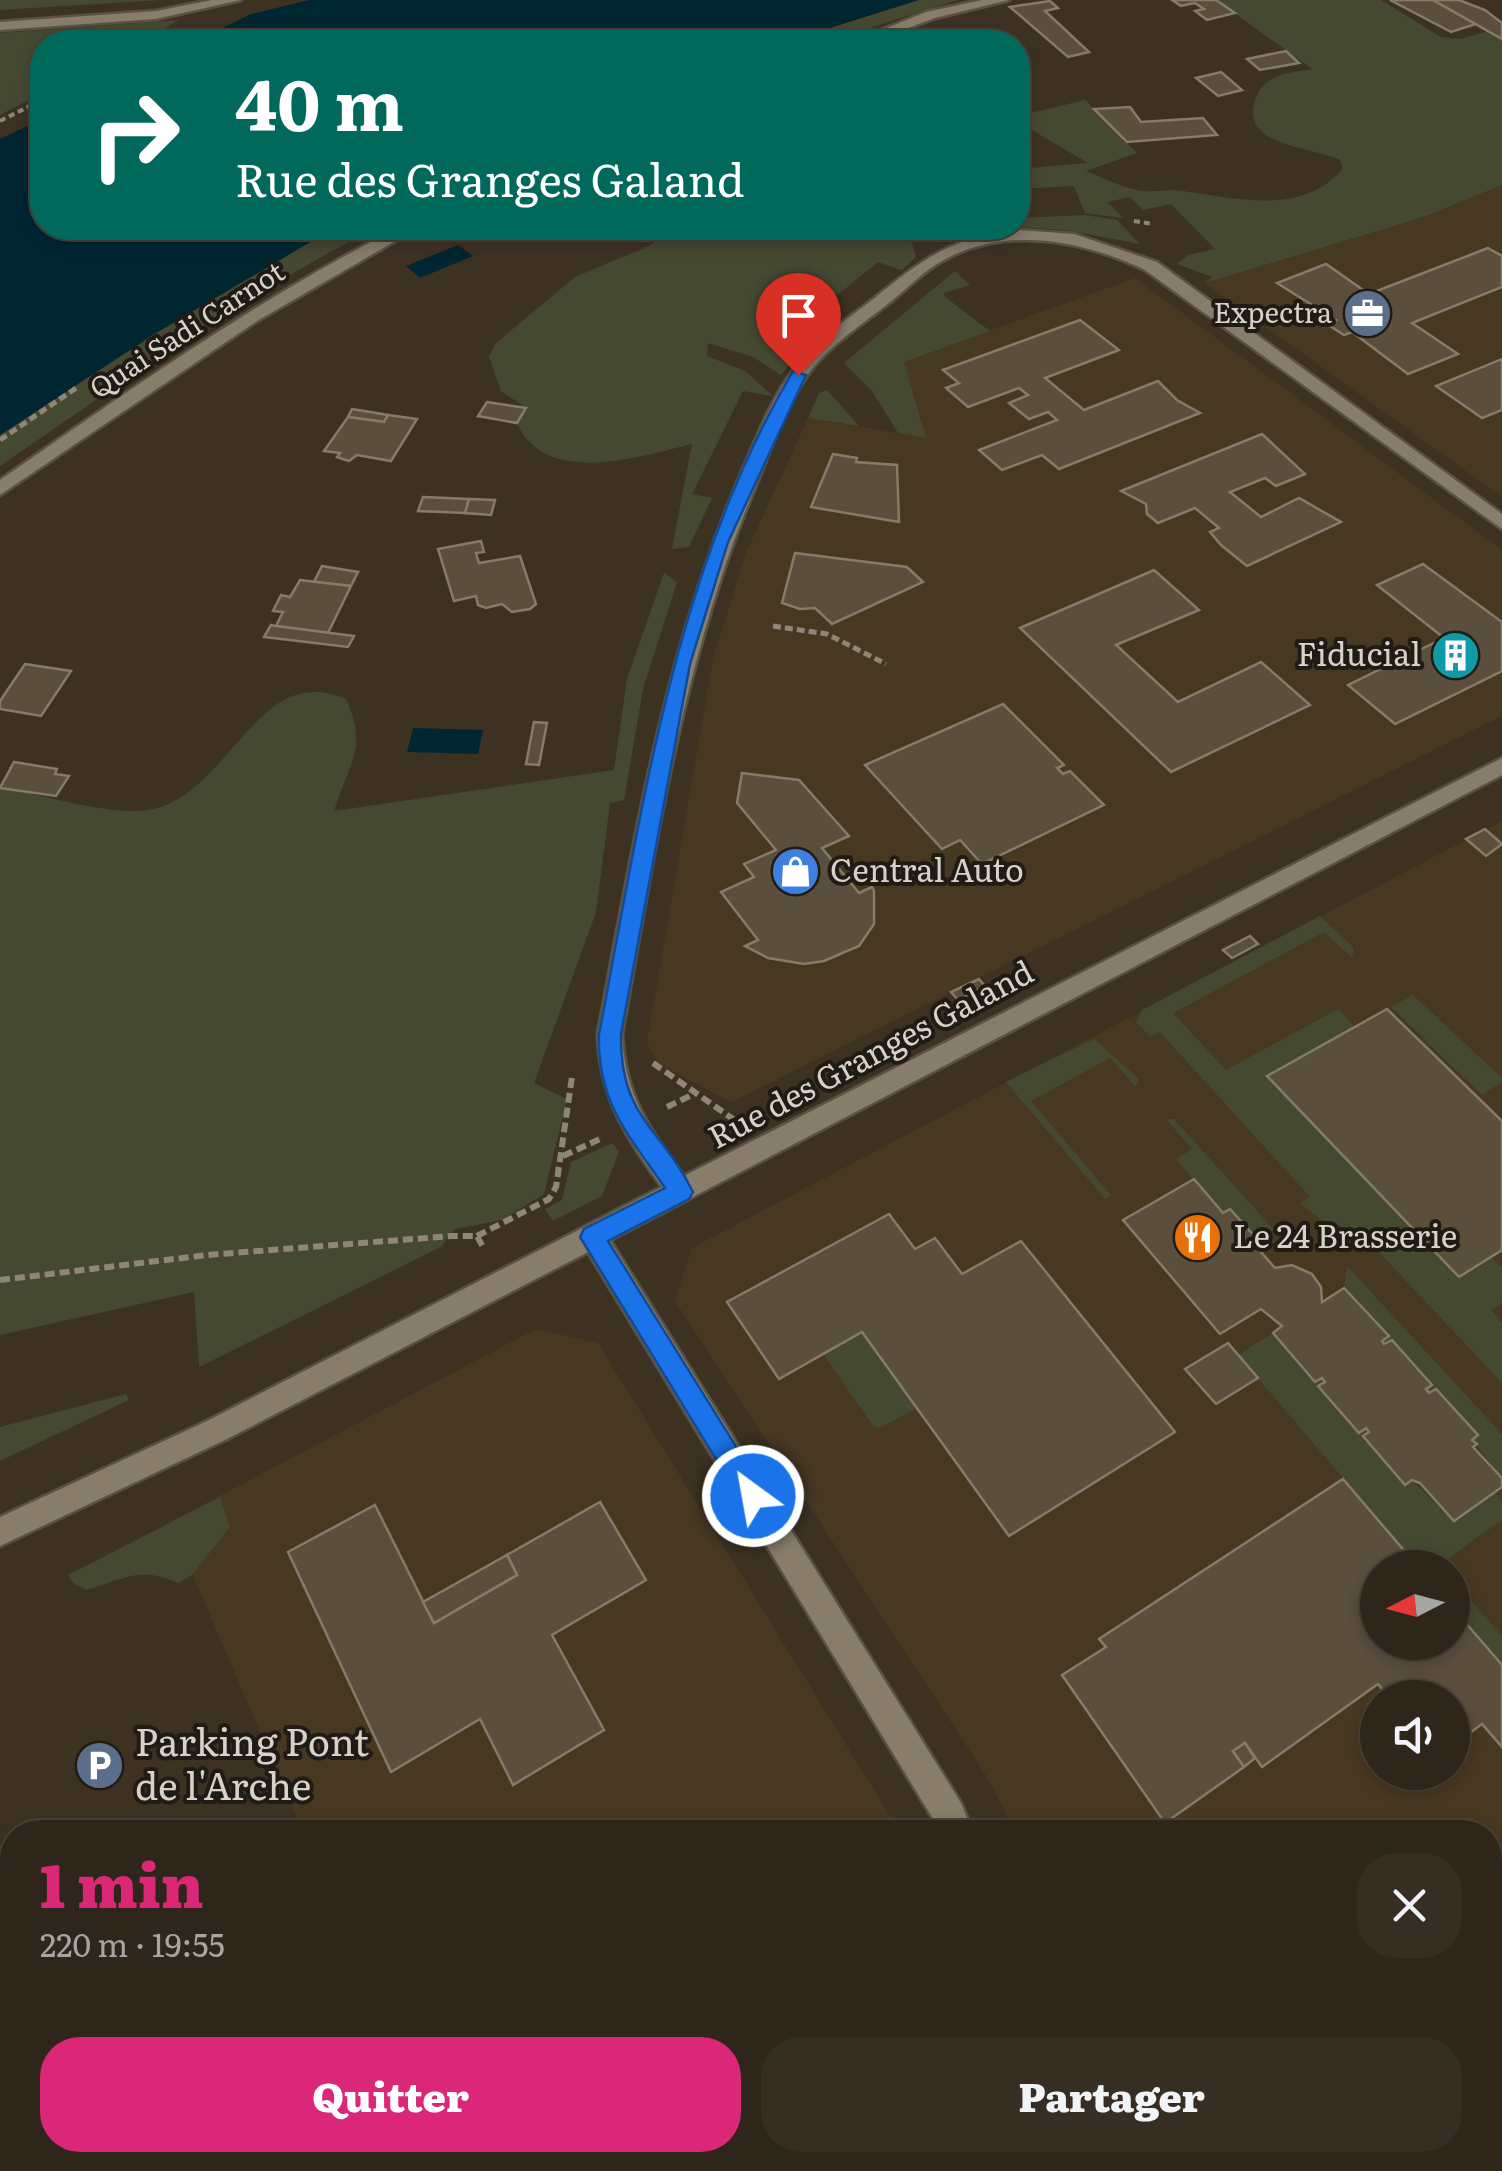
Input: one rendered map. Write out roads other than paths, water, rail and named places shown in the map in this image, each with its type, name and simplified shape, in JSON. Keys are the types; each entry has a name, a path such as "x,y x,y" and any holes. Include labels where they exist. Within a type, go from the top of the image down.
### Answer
{"street":[{"path":"0,26 156,15 234,0"},
{"path":"891,30 931,15 1002,0"},
{"path":"1030,237 1051,236 1106,246 1151,266 1502,523"},
{"name":"Quai Sadi Carnot","path":"0,489 174,366 387,240"},
{"path":"681,1192 618,1102 609,1064 610,1034 685,648 719,542 798,375 936,257 987,240"},
{"name":"Rue des Granges Galand","path":"0,1532 217,1430 1502,766"},
{"path":"592,1237 952,1820"}],"water":[{"path":"310,0 919,0 823,30 218,30 251,14"},
{"path":"30,125 30,240 314,240 156,333 0,435 0,139"},
{"path":"458,245 473,256 420,278 406,266"},
{"path":"413,728 483,730 478,754 407,752"}],"place":[{"name":"Expectra","path":"1367,313"},
{"name":"Fiducial","path":"1456,655"},
{"name":"Central Auto","path":"795,871"},
{"name":"Le 24 Brasserie","path":"1198,1237"},
{"name":"Parking Pont de l'Arche","path":"100,1765"}]}
